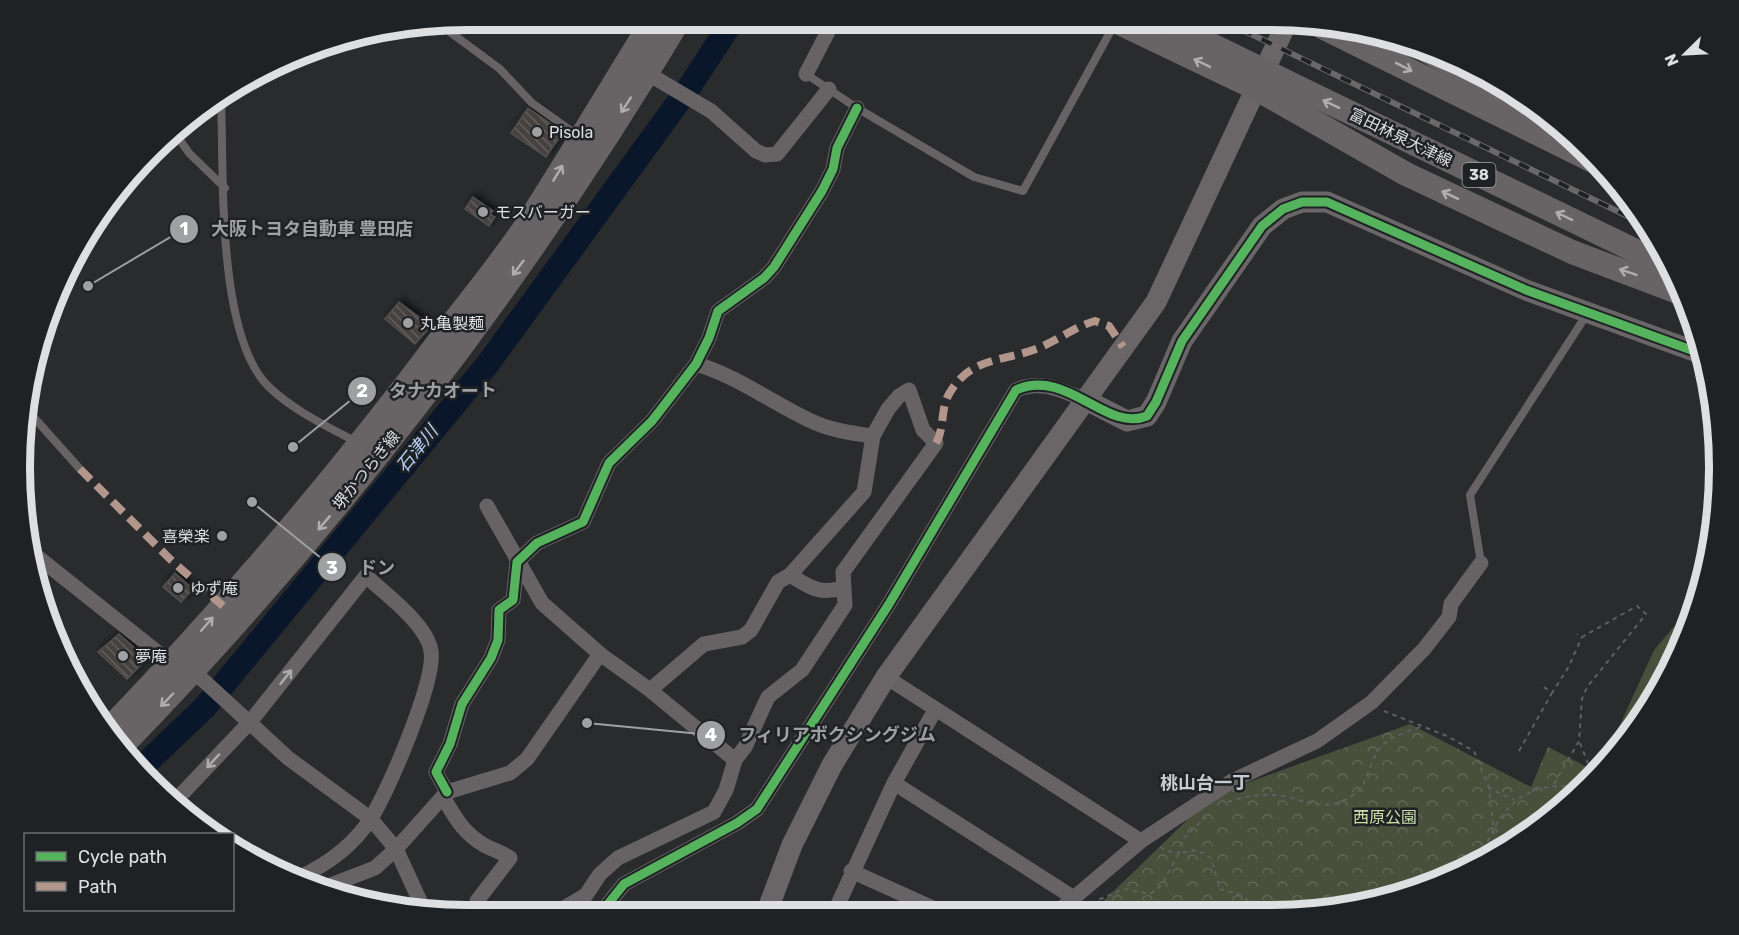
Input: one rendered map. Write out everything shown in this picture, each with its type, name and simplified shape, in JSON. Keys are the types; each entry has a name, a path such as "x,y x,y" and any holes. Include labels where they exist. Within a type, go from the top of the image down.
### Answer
{"main road":[{"name":"堺かつらぎ線","path":"114,726 192,672 272,550 360,445 526,225 580,137 645,72 651,30"},
{"name":"堺かつらぎ線","path":"126,741 289,565 377,458 543,234 672,30"},
{"path":"1134,30 1255,88 1406,174 1572,252 1671,290"},
{"name":"富田林泉大津線","path":"1181,30 1657,261"},
{"path":"1339,35 1574,152"}],"street":[{"path":"806,74 829,30"},
{"path":"769,905 792,845 826,775 886,677 1156,302 1283,30"},
{"path":"645,72 711,111 756,151 765,155 777,154 829,89"},
{"path":"477,905 477,901 510,858 462,829 436,772 450,744 462,704 491,658 498,640 499,610 513,600 518,562 537,543 583,522 609,463 651,421 696,364 709,338 718,311 764,278 822,191 834,169 837,148 857,108"},
{"path":"607,905 624,884 737,823 757,809 890,604 1016,390 1029,384 1042,384 1086,400 1127,421 1147,417 1156,402 1182,341 1262,226 1283,209 1302,202 1327,202 1526,290 1693,351"},
{"path":"696,364 722,373 809,420 838,431 873,436"},
{"path":"569,905 586,895 600,874 618,858 714,812 726,790 735,760 745,747 768,697 802,670 845,605 842,588 843,572 936,443 923,430 909,390 899,396 888,409 873,436 864,492 790,575 778,582 752,630 742,637 704,644 650,690"},
{"path":"487,506 542,603 600,654 650,690 735,760"},
{"path":"39,558 160,655 192,672 288,758 371,819 396,849 416,902"},
{"path":"1070,905 1079,900 1141,841 1232,781 1317,741 1372,702 1424,649 1449,616 1451,604 1481,563"},
{"path":"790,575 811,589 828,592 842,588"},
{"path":"179,796 250,722 366,576 419,626 431,652 413,727 371,819 337,856 305,874"},
{"path":"334,884 375,868 396,849 445,794 510,773 526,759 600,654"},
{"path":"886,677 1141,841"},
{"path":"837,905 851,871 894,783 935,710"},
{"path":"894,783 1079,900"},
{"path":"851,871 926,905"}],"lane":[{"path":"806,74 857,108 974,177 1023,191 1110,30"},
{"path":"447,31 500,69 532,103 580,137"},
{"path":"221,106 228,278 239,332 261,377 302,412 360,445"},
{"path":"179,139 189,153 225,188"},
{"path":"1481,563 1470,495 1588,312"},
{"path":"33,417 80,469"}],"path":[{"path":"1519,751 1568,668 1582,637 1637,606 1646,615 1587,687 1582,699 1579,741 1590,767"},
{"path":"1577,634 1582,637"},
{"path":"1544,687 1552,693"},
{"path":"1372,702 1378,708 1423,726 1474,751 1489,788 1494,843"},
{"path":"1220,806 1247,796 1280,796 1328,807 1343,801 1358,790 1369,776 1379,749 1391,738 1423,726"},
{"path":"1554,784 1579,741"},
{"path":"1485,849 1496,821 1515,801 1554,784 1570,787"},
{"path":"1489,788 1515,801"},
{"path":"1090,905 1124,889 1150,894 1161,886 1172,871 1184,838 1212,810"},
{"path":"1157,845 1166,851 1179,853 1197,850 1204,852 1213,863 1216,883 1220,889 1241,895 1252,905"},
{"path":"1079,900 1094,894"}],"green space":[{"path":"1683,616 1664,661 1650,686 1612,742 1654,650"},
{"name":"西原公園","path":"1410,724 1531,787 1548,747 1589,768 1538,815 1490,846 1439,872 1385,890 1357,897 1300,904 1099,905 1213,795"}],"building":[{"path":"528,108 563,132 546,157 511,133"},
{"path":"473,197 493,211 490,214 495,217 489,226 465,209"},
{"name":"丸亀製麺","path":"399,302 431,326 415,344 385,319"},
{"path":"175,573 193,589 181,602 163,587"},
{"path":"119,634 147,659 127,679 98,652"}],"waterway":[{"name":"石津川","path":"146,764 205,707 487,365 690,86 726,30"}],"railway":[{"path":"1243,30 1630,217"}],"marked path":[{"path":"936,443 949,394 957,382 977,367 987,362 1036,349 1095,321 1109,326 1123,347"},
{"path":"80,469 171,560 223,606"}],"cycle path":[{"path":"447,792 436,772 450,744 462,704 491,658 498,640 499,610 513,600 517,562 537,543 583,522 609,463 652,421 696,364 709,338 718,311 764,278 774,267 822,191 833,169 837,148 857,108"},
{"path":"607,905 624,884 737,823 757,809 889,604 1016,390 1035,385 1052,387 1116,416 1132,419 1147,416 1156,402 1182,341 1262,226 1283,209 1302,202 1327,202 1526,290 1693,351"}],"place":[{"name":"Pisola","path":"537,132"},
{"name":"モスバーガー","path":"483,212"},
{"name":"大阪トヨタ自動車 豊田店","path":"88,286"},
{"name":"丸亀製麺","path":"408,323"},
{"name":"タナカオート","path":"293,447"},
{"name":"ドン","path":"252,502"},
{"name":"喜榮楽","path":"222,536"},
{"name":"ゆず庵","path":"178,588"},
{"name":"夢庵","path":"123,656"},
{"name":"フィリアボクシングジム","path":"587,723"}],"district":[{"name":"桃山台一丁","path":"1205,783"}]}
